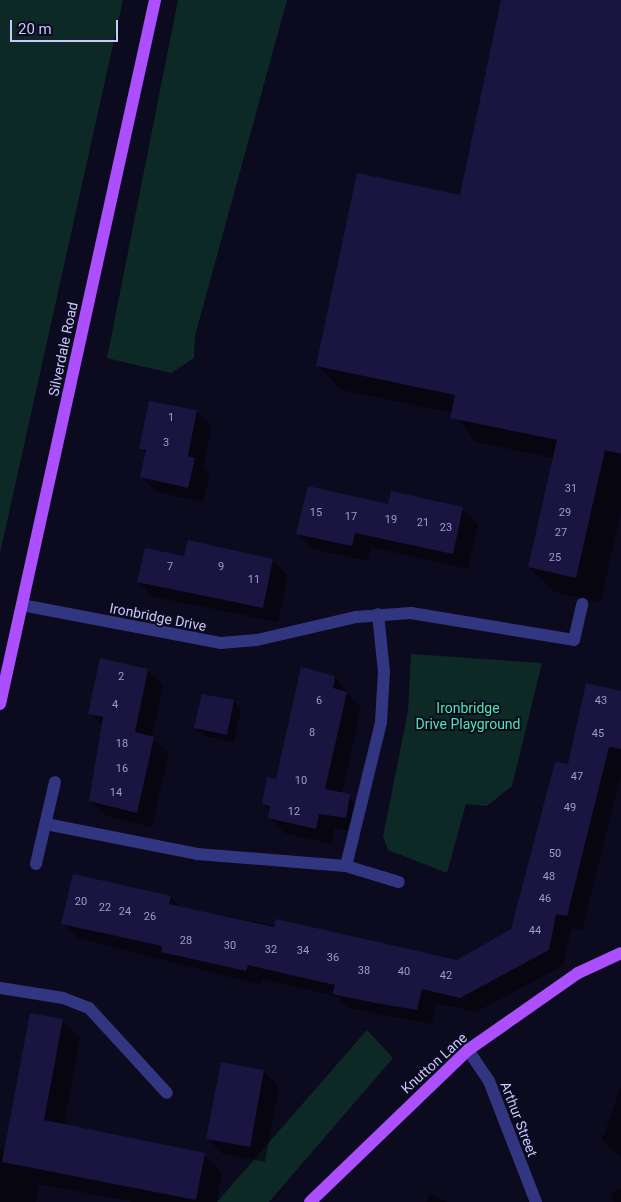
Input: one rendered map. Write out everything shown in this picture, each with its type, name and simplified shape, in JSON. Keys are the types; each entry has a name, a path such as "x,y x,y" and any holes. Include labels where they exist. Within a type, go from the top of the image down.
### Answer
{"main road":[{"name":"Silverdale Road","path":"0,704 155,0"},
{"name":"Knutton Lane","path":"310,1202 468,1050 578,973 621,953"}],"street":[{"name":"Ironbridge Drive","path":"22,605 220,643 257,640 378,614 446,615 574,640 582,604"},
{"path":"346,866 381,722 384,672 378,614"},
{"path":"36,864 55,782"},
{"path":"46,824 197,854 346,866 400,882"},
{"path":"0,988 64,998 89,1008 167,1093"},
{"name":"Arthur Street","path":"468,1050 488,1081 536,1202"}],"green space":[{"path":"0,0 123,0 0,553"},
{"path":"178,0 287,0 195,336 194,358 171,373 107,358"},
{"name":"Ironbridge Drive Playground","path":"411,654 542,663 512,786 487,806 466,804 447,873 388,850 383,837 408,711"},
{"path":"367,1030 393,1058 269,1202 217,1202"}],"building":[{"path":"501,0 621,0 621,454 605,450 576,578 528,567 557,440 450,418 455,395 316,366 357,173 460,195"},
{"path":"149,401 197,410 188,456 195,458 188,488 140,477 146,450 139,449"},
{"path":"308,486 388,504 391,491 463,507 453,554 355,533 352,546 296,534"},
{"path":"188,540 273,559 263,608 137,582 145,548 184,556"},
{"path":"100,658 148,669 135,732 154,737 137,813 89,801 103,717 88,714"},
{"path":"301,667 335,676 333,688 347,692 325,789 350,794 346,818 319,814 316,829 268,818 270,806 262,804 267,777 276,779"},
{"path":"586,683 621,691 621,749 609,747 567,916 556,914 549,950 460,998 422,989 417,1010 375,1003 332,994 335,985 248,965 246,971 161,952 162,946 61,924 73,874 171,896 169,904 274,927 276,919 457,960 511,929 555,762 568,764"},
{"path":"202,694 234,700 227,735 194,728"},
{"path":"30,1013 63,1019 44,1120 205,1153 196,1200 2,1162"},
{"path":"221,1062 264,1070 250,1147 206,1139"}]}
